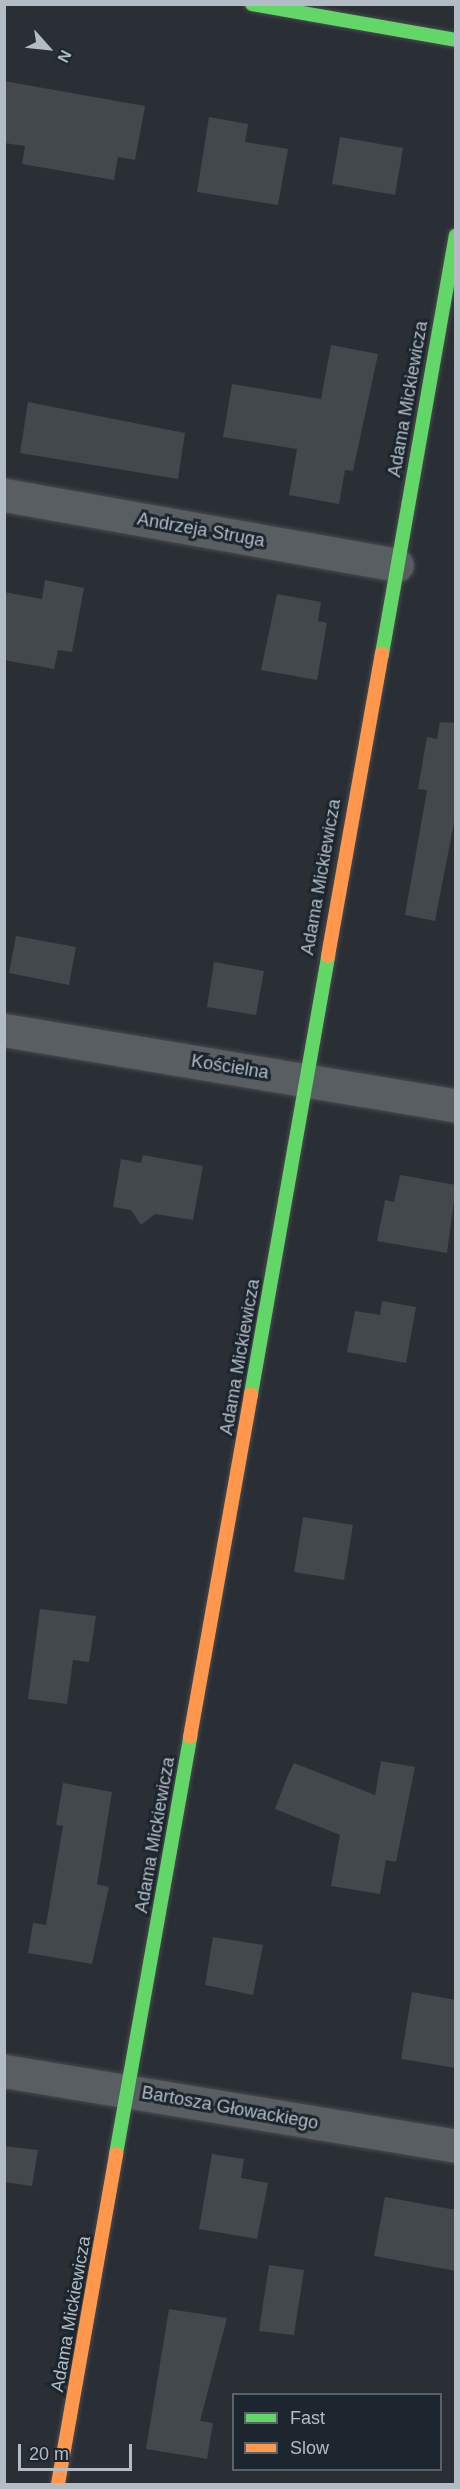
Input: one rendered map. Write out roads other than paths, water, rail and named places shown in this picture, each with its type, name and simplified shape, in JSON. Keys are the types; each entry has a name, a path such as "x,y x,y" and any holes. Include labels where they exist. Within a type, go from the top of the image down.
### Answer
{"street":[{"path":"252,4 456,40"},
{"name":"Adama Mickiewicza","path":"58,2484 456,235"},
{"name":"Andrzeja Struga","path":"4,495 397,565"},
{"name":"Kościelna","path":"4,1030 456,1106"},
{"name":"Bartosza Głowackiego","path":"4,2071 456,2146"}]}
